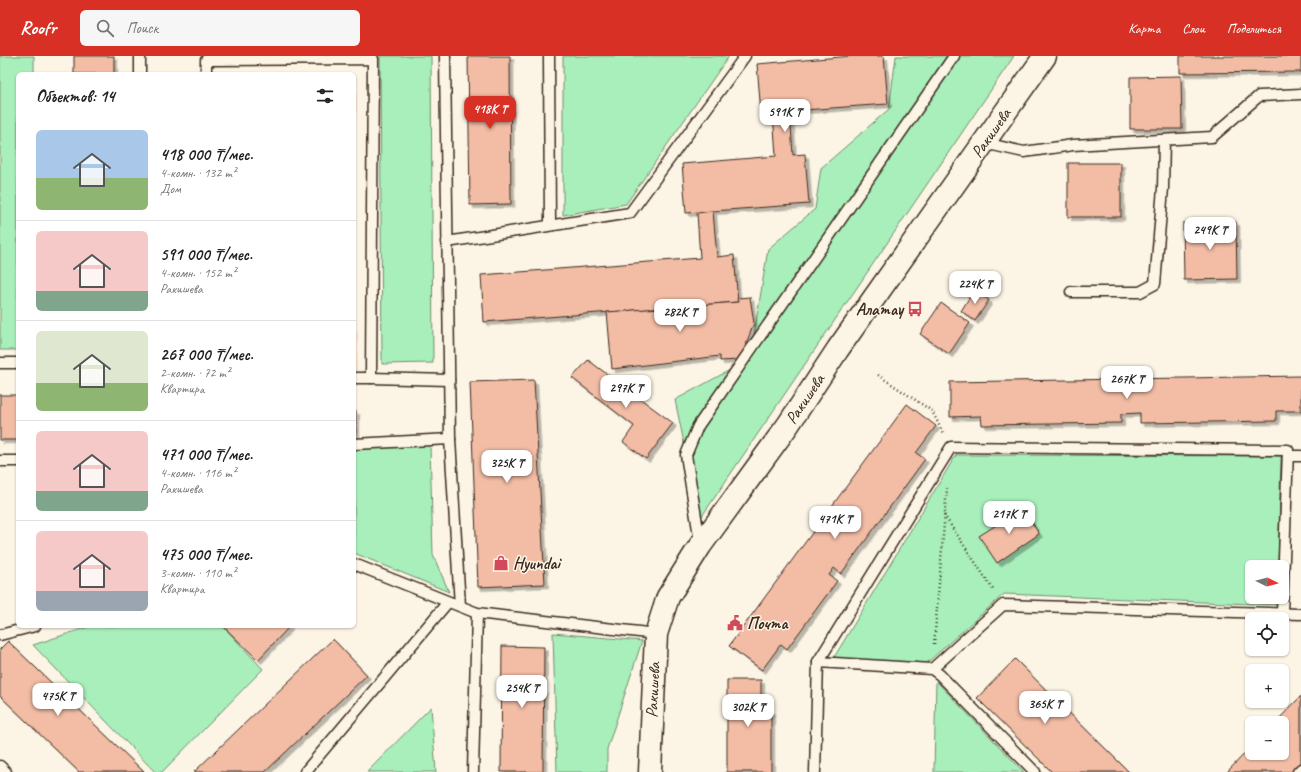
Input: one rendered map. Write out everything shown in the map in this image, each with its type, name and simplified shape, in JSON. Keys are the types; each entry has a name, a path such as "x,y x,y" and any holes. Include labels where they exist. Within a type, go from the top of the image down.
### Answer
{"street":[{"name":"Ракишева","path":"650,772 656,634 668,597 700,546 788,425 843,343 1045,56"}],"lane":[{"path":"140,56 140,72"},
{"path":"445,56 450,439 460,606"},
{"path":"549,56 550,225"},
{"path":"447,242 630,213 745,56"},
{"path":"700,546 686,455 698,426 954,56"},
{"path":"206,72 206,60 373,59 371,378"},
{"path":"984,143 1024,152 1073,145 1212,137 1259,96 1301,94"},
{"path":"1072,292 1140,292 1155,284 1163,188 1164,140"},
{"path":"0,363 16,362"},
{"path":"356,378 449,380"},
{"path":"356,444 450,439"},
{"path":"815,772 818,662 951,447 1288,450 1282,612"},
{"path":"1288,456 1301,456"},
{"path":"0,462 16,461"},
{"path":"356,565 477,613 656,634"},
{"path":"305,772 448,602"},
{"path":"932,669 1003,605 1247,612"},
{"path":"473,772 477,613"},
{"path":"1289,613 1301,614"},
{"path":"0,635 27,628"},
{"path":"818,662 932,669 940,675 1035,772"},
{"path":"0,766 6,772"},
{"path":"1298,772 1301,769"}],"path":[{"path":"944,515 1003,605"}],"shaded area":[{"path":"356,78 357,78 356,113"},
{"path":"356,332 358,332 357,371"}],"green space":[{"path":"0,56 34,56 34,72 16,72 16,350 0,350"},
{"path":"380,56 431,56 433,363 382,364"},
{"path":"563,56 729,56 626,204 563,215"},
{"path":"896,56 1014,56 700,519 675,400 750,359 768,249 815,209 821,168 889,109"},
{"path":"430,444 433,555 449,592 356,554 356,450"},
{"path":"956,455 1281,456 1278,560 1245,560 1245,604 1004,594 921,668 830,664"},
{"path":"1252,604 1277,604 1277,605"},
{"path":"85,628 225,628 263,669 162,772 155,772 33,645"},
{"path":"553,633 642,641 607,749 607,772 557,772"},
{"path":"936,681 1024,772 934,772"},
{"path":"431,707 436,772 367,772"}],"building":[{"path":"74,56 114,56 114,72 74,72"},
{"path":"468,56 510,56 511,204 470,205"},
{"path":"852,56 884,56 888,104 790,111 793,155 805,154 809,204 686,213 682,164 776,156 773,113 761,114 757,64"},
{"path":"1180,56 1301,56 1301,72 1180,73"},
{"path":"1181,76 1182,129 1130,129 1130,77"},
{"path":"1068,163 1121,163 1121,217 1068,217"},
{"path":"713,211 717,257 734,255 738,302 484,322 481,275 700,258 697,213"},
{"path":"1236,222 1237,279 1184,280 1183,223"},
{"path":"974,290 989,300 975,321 961,311"},
{"path":"750,297 754,323 740,360 720,361 720,356 612,369 607,312 738,302 737,298"},
{"path":"941,303 970,323 949,354 920,334"},
{"path":"588,360 673,423 646,459 623,442 634,426 572,378"},
{"path":"1301,376 1301,411 1276,411 1276,421 1140,423 1140,413 1121,414 1121,423 982,425 981,416 950,417 950,382"},
{"path":"534,380 545,584 478,587 470,382"},
{"path":"0,395 16,395 16,440 0,440"},
{"path":"907,404 936,426 916,453 925,459 841,574 834,568 829,575 837,581 787,649 781,644 762,670 729,646"},
{"path":"1023,508 1039,534 997,563 979,536"},
{"path":"225,628 288,628 258,660"},
{"path":"333,639 367,675 265,772 194,772"},
{"path":"8,641 144,772 79,772 0,696 0,649"},
{"path":"502,646 544,647 543,772 501,772"},
{"path":"1015,659 1129,772 1052,772 977,698"},
{"path":"727,680 761,680 761,710 771,710 771,772 727,772"},
{"path":"1301,696 1301,764 1294,772 1227,772 1245,753 1245,760 1289,760 1289,716 1282,716"}],"place":[{"name":"Алатау","path":"915,309"},
{"name":"Hyundai","path":"501,563"},
{"name":"Почта","path":"735,623"}]}
